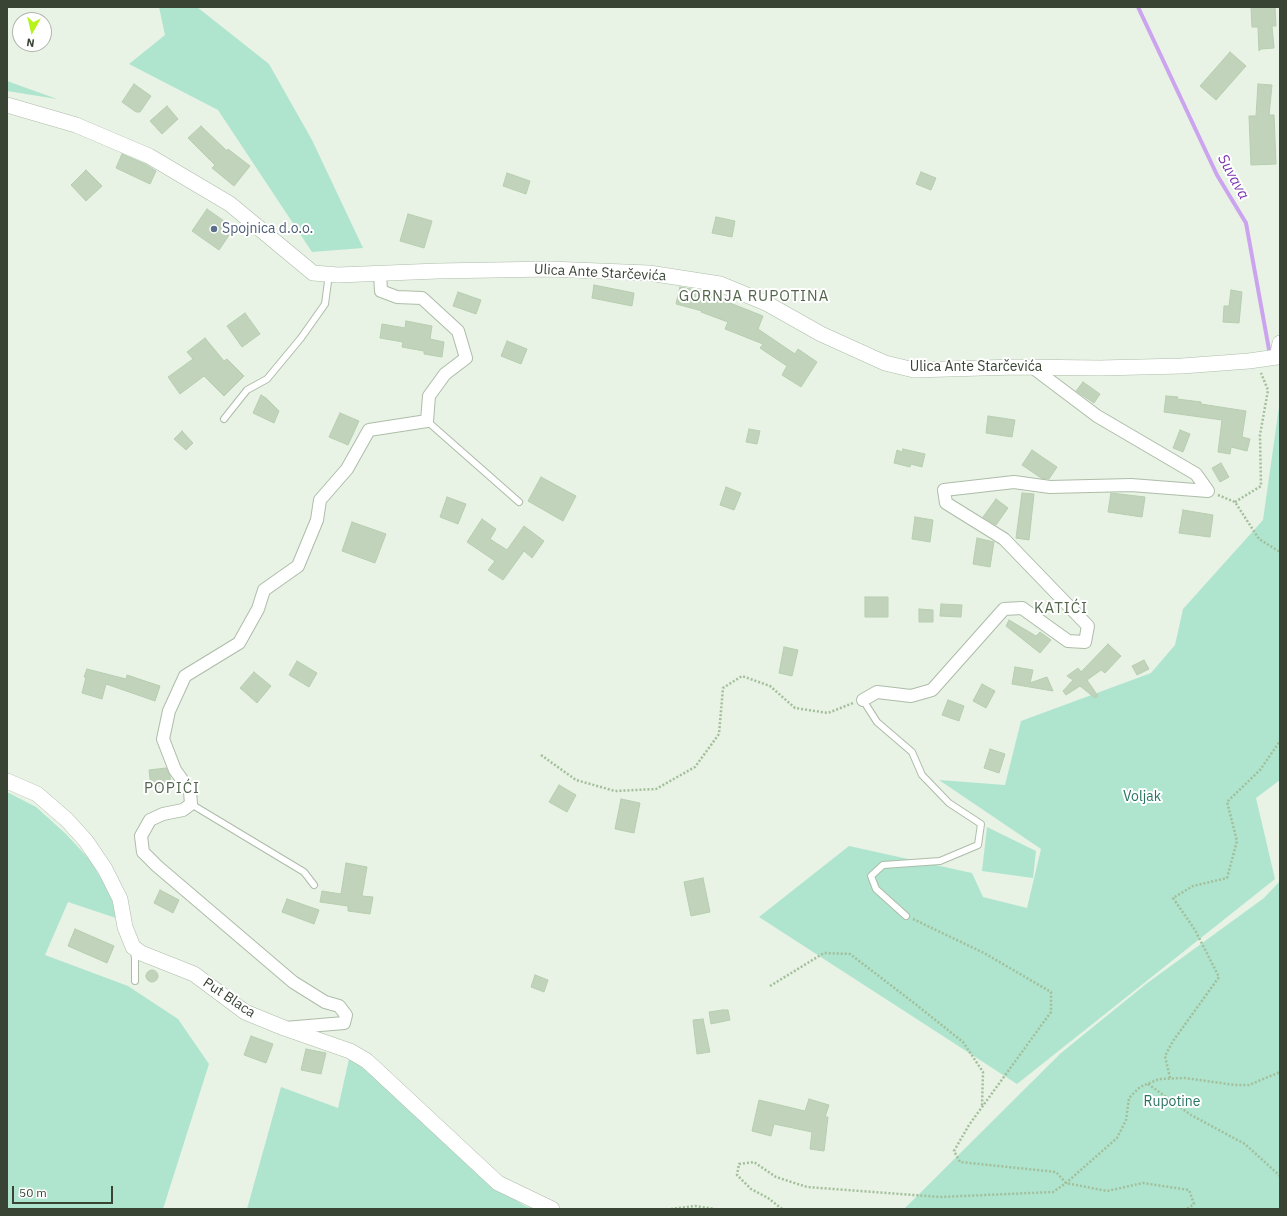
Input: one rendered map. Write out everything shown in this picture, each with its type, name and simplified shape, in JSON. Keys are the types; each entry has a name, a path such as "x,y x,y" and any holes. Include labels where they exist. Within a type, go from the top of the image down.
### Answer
{"street":[{"name":"Ulica Ante Starčevića","path":"7,105 76,126 149,156 230,204 313,273 338,275 550,269 649,273 720,284 766,303 821,334 885,362 914,370 1032,367 1100,368 1182,366 1258,360 1279,350"},
{"path":"284,1028 344,1023 346,1015 339,1006 325,1002 293,982 157,866 143,852 141,836 150,820 163,814 183,810 191,804 190,791 175,770 162,739 169,711 185,676 239,643 258,609 264,590 298,566 317,520 320,500 348,469 369,430 427,421 429,396 445,374 466,358 458,331 422,298 397,297 381,291 380,273"},
{"path":"1032,367 1097,416 1196,474 1208,491"},
{"path":"863,700 877,692 911,696 932,690 1004,609 1022,608 1068,641 1086,642 1088,626 1004,539 946,503 944,490 1014,482 1050,487 1131,485 1208,491"},
{"path":"7,781 37,794 67,820 86,841 105,869 120,899 125,927 133,947"},
{"name":"Put Blaca","path":"133,947 141,953 194,974 245,1012 284,1028 350,1051 367,1061 498,1183 552,1209"}],"lane":[{"path":"224,419 247,390 267,379 301,338 325,304 329,274"},
{"path":"427,421 519,502"},
{"path":"863,700 877,722 912,752 922,775 949,803 981,824 978,845 940,861 883,865 871,876 876,889 906,916"},
{"path":"191,804 304,872 314,885"},
{"path":"133,947 135,959 135,981"}],"path":[{"path":"1236,502 1261,486 1260,435 1268,390 1258,360"},
{"path":"1208,491 1236,502 1259,539 1280,552"},
{"path":"541,755 576,780 615,791 656,789 695,767 720,734 723,688 742,676 770,686 795,708 828,713 863,700"},
{"path":"1170,1078 1165,1056 1173,1041 1219,977 1195,930 1173,898 1193,886 1227,878 1237,841 1227,802 1260,770 1280,741"},
{"path":"906,916 984,953 1051,992 1051,1012 969,1125 954,1151 960,1162 1056,1172 1066,1183 1107,1191 1142,1183 1189,1190 1194,1204 1187,1209"},
{"path":"770,986 824,953 850,954 914,1002 963,1042 983,1072 982,1107"},
{"path":"782,1209 768,1198 751,1188 737,1175 739,1164 754,1162 776,1177 807,1187 940,1197 1053,1192 1066,1183 1116,1138 1126,1120 1129,1098 1140,1087 1159,1079 1170,1078 1185,1078 1249,1085 1280,1072"},
{"path":"1148,1084 1191,1115 1245,1144 1280,1176"},
{"path":"671,1209 695,1206 715,1209"}],"green space":[{"path":"159,7 197,7 269,64 312,140 363,248 312,252 218,110 129,64 165,35"},
{"path":"7,81 57,99 7,91"},
{"name":"Voljak","path":"1280,400 1280,780 1256,798 1275,879 1017,1084 759,917 849,846 972,873 983,897 1027,908 1041,849 939,780 1005,785 1021,721 1151,673 1175,645 1183,609 1263,520"},
{"path":"7,792 36,807 66,834 90,860 111,895 116,918 68,902 45,955 128,986 178,1019 209,1064 163,1209 7,1209"},
{"path":"987,827 1036,851 1033,878 982,871"},
{"name":"Rupotine","path":"1280,881 1280,1209 904,1209 1061,1053 1146,984 1264,898"},
{"path":"349,1059 375,1076 498,1189 525,1206 533,1209 247,1209 281,1087 338,1108"}],"building":[{"path":"1251,7 1275,7 1276,26 1272,26 1274,48 1261,49 1259,51 1258,27 1252,27"},
{"path":"1230,52 1246,66 1216,100 1200,86"},
{"path":"134,84 151,96 140,112 136,112 122,102"},
{"path":"1258,84 1272,85 1269,115 1274,115 1276,164 1251,165 1249,116 1256,116"},
{"path":"167,106 178,119 162,134 150,121"},
{"path":"201,126 227,151 228,149 250,166 234,186 212,168 215,165 188,138"},
{"path":"122,154 145,164 156,171 150,184 116,168"},
{"path":"86,170 102,186 86,201 71,185"},
{"path":"921,172 936,178 931,190 916,184"},
{"path":"507,173 530,181 526,194 503,186"},
{"path":"207,209 234,228 219,250 192,231"},
{"path":"408,214 432,221 424,248 400,241"},
{"path":"716,217 735,221 732,237 712,233"},
{"path":"594,285 634,293 632,306 592,298"},
{"path":"680,287 707,292 763,316 758,329 795,354 798,349 817,362 801,387 782,375 787,366 760,348 763,344 725,329 728,322 701,312 702,311 676,304"},
{"path":"1231,290 1242,292 1239,323 1223,322 1224,306 1229,306"},
{"path":"458,292 481,300 476,314 453,306"},
{"path":"245,313 260,334 242,347 227,326"},
{"path":"406,321 432,326 430,339 444,342 442,357 424,354 424,351 402,347 403,342 380,338 382,324 405,328"},
{"path":"205,338 224,361 227,359 244,376 224,396 204,376 180,394 168,377 193,359 187,352"},
{"path":"507,341 527,349 521,364 501,356"},
{"path":"1083,382 1100,394 1094,403 1076,391"},
{"path":"261,395 279,411 274,423 253,413"},
{"path":"1166,396 1201,402 1201,404 1246,411 1242,437 1250,439 1247,451 1231,447 1230,454 1218,452 1222,420 1164,412"},
{"path":"340,413 359,421 348,445 329,437"},
{"path":"988,416 1015,420 1012,437 986,433"},
{"path":"749,429 760,431 757,444 746,442"},
{"path":"1180,430 1190,434 1183,452 1173,448"},
{"path":"182,431 193,443 186,450 174,439"},
{"path":"903,449 925,454 922,467 911,464 910,467 894,463 897,450 902,452"},
{"path":"1032,450 1057,467 1049,479 1041,478 1022,465"},
{"path":"1221,463 1229,477 1220,482 1212,468"},
{"path":"541,477 576,496 563,521 528,501"},
{"path":"726,487 741,493 734,510 720,505"},
{"path":"1022,493 1034,494 1029,540 1016,538"},
{"path":"1111,493 1145,497 1142,517 1108,512"},
{"path":"447,497 466,504 458,524 440,517"},
{"path":"996,499 1008,508 996,525 983,517"},
{"path":"1183,510 1213,515 1210,537 1179,533"},
{"path":"915,517 933,520 930,542 912,539"},
{"path":"482,519 496,529 490,539 507,550 524,526 544,541 532,558 524,551 503,580 488,570 495,561 467,542"},
{"path":"352,522 386,534 375,563 342,551"},
{"path":"977,538 994,542 990,567 973,564"},
{"path":"865,597 888,597 888,617 865,617"},
{"path":"941,604 962,605 961,617 940,616"},
{"path":"919,609 933,610 933,622 919,622"},
{"path":"1009,620 1036,636 1040,632 1051,640 1040,653 1006,626"},
{"path":"1108,644 1121,656 1105,673 1101,670 1087,680 1098,696 1095,698 1080,686 1066,695 1063,691 1073,680 1067,676 1078,668 1081,672"},
{"path":"784,647 798,650 792,676 779,673"},
{"path":"1144,660 1149,669 1137,675 1132,666"},
{"path":"297,661 317,673 309,687 289,675"},
{"path":"1015,667 1033,670 1030,683 1047,677 1053,691 1012,684"},
{"path":"87,669 126,679 127,675 160,686 155,701 106,684 102,699 82,693 86,677 84,677"},
{"path":"254,672 271,686 257,703 240,688"},
{"path":"982,684 995,691 986,708 973,701"},
{"path":"948,700 964,706 959,721 942,715"},
{"path":"990,749 1005,754 999,773 984,768"},
{"path":"166,768 170,776 171,784 151,787 149,770"},
{"path":"559,785 576,795 567,812 549,802"},
{"path":"621,799 640,803 634,833 615,829"},
{"path":"346,863 367,867 362,896 373,897 370,914 348,911 348,906 320,902 322,891 341,894"},
{"path":"703,878 710,912 691,916 684,882"},
{"path":"160,890 179,900 173,913 154,903"},
{"path":"287,899 319,910 314,924 282,912"},
{"path":"75,929 114,946 107,963 68,946"},
{"path":"150,970 154,970 158,976 154,982 150,982 146,978 146,974"},
{"path":"535,975 548,980 544,992 531,987"},
{"path":"728,1010 730,1020 711,1024 709,1012"},
{"path":"703,1019 710,1052 697,1054 693,1020"},
{"path":"251,1036 273,1044 266,1063 244,1055"},
{"path":"306,1049 326,1053 321,1074 301,1070"},
{"path":"809,1099 829,1105 825,1117 828,1117 824,1151 810,1149 812,1132 774,1124 771,1136 752,1131 759,1100 805,1111"}],"waterway":[{"name":"Suvava","path":"1138,7 1217,175 1246,223 1270,355"}],"place":[{"name":"Spojnica d.o.o.","path":"214,229"}],"district":[{"name":"GORNJA RUPOTINA","path":"754,297"},
{"name":"KATIĆI","path":"1061,609"},
{"name":"POPIĆI","path":"172,789"}]}
